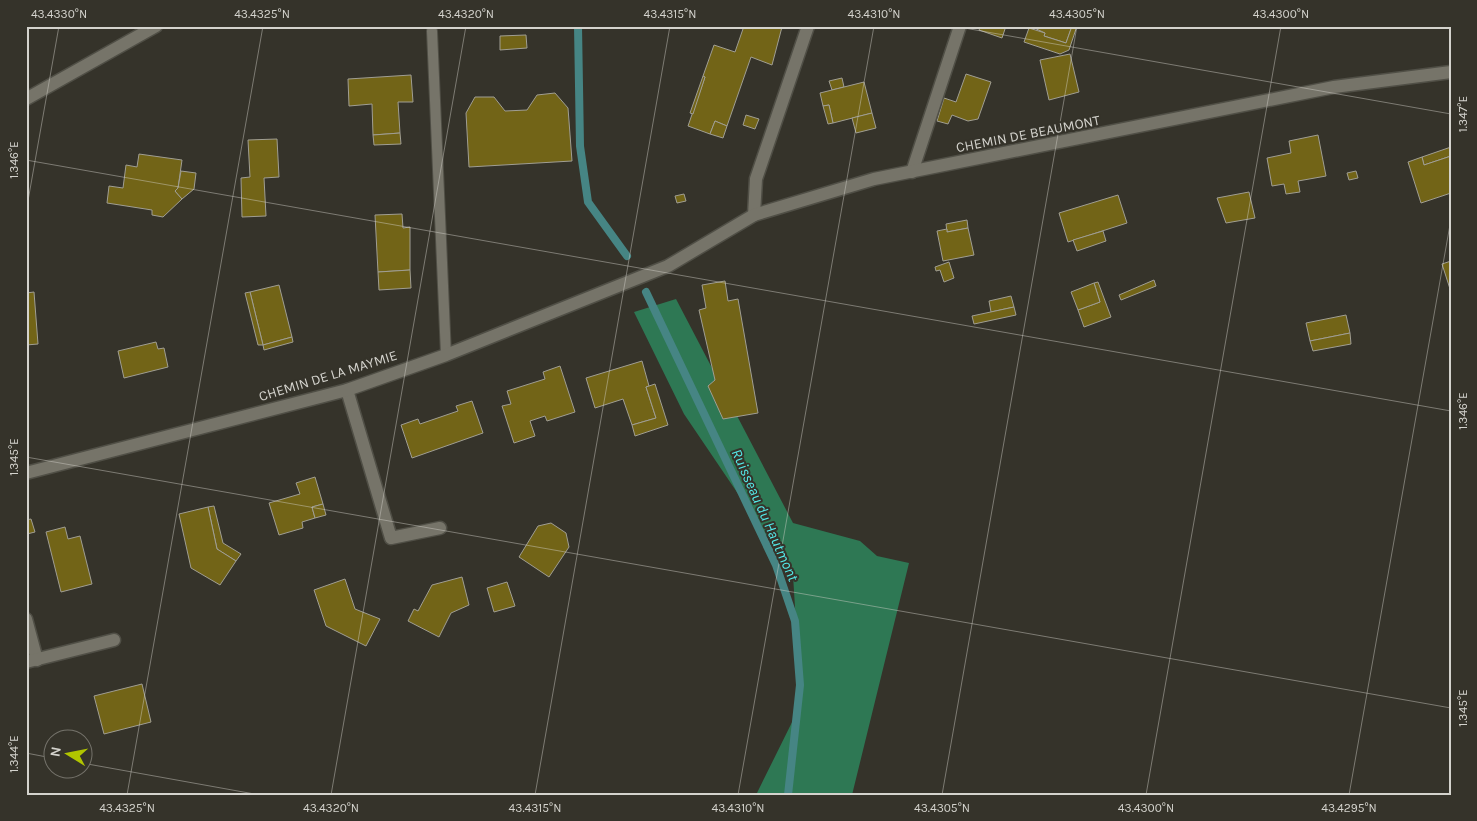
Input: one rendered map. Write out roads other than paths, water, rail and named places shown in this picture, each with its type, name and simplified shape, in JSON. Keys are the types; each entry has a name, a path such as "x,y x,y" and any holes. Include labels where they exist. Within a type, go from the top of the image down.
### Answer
{"street":[{"path":"26,99 156,26"},
{"path":"754,215 756,179 808,26"},
{"path":"912,172 960,26"},
{"name":"CHEMIN DE BEAUMONT","path":"630,282 668,266 754,215 874,179 1334,87 1451,72"},
{"name":"CHEMIN DE LA MAYMIE","path":"26,474 346,390 446,355 630,282"},
{"path":"346,390 391,538 440,528"},
{"path":"26,619 32,661 114,640"}],"lane":[{"path":"432,31 446,355"}],"waterway":[{"name":"Ruisseau du Hautmont","path":"578,26 580,146 588,202 627,256"},
{"name":"Ruisseau du Hautmont","path":"646,292 776,565 795,621 800,685 788,795"}]}
